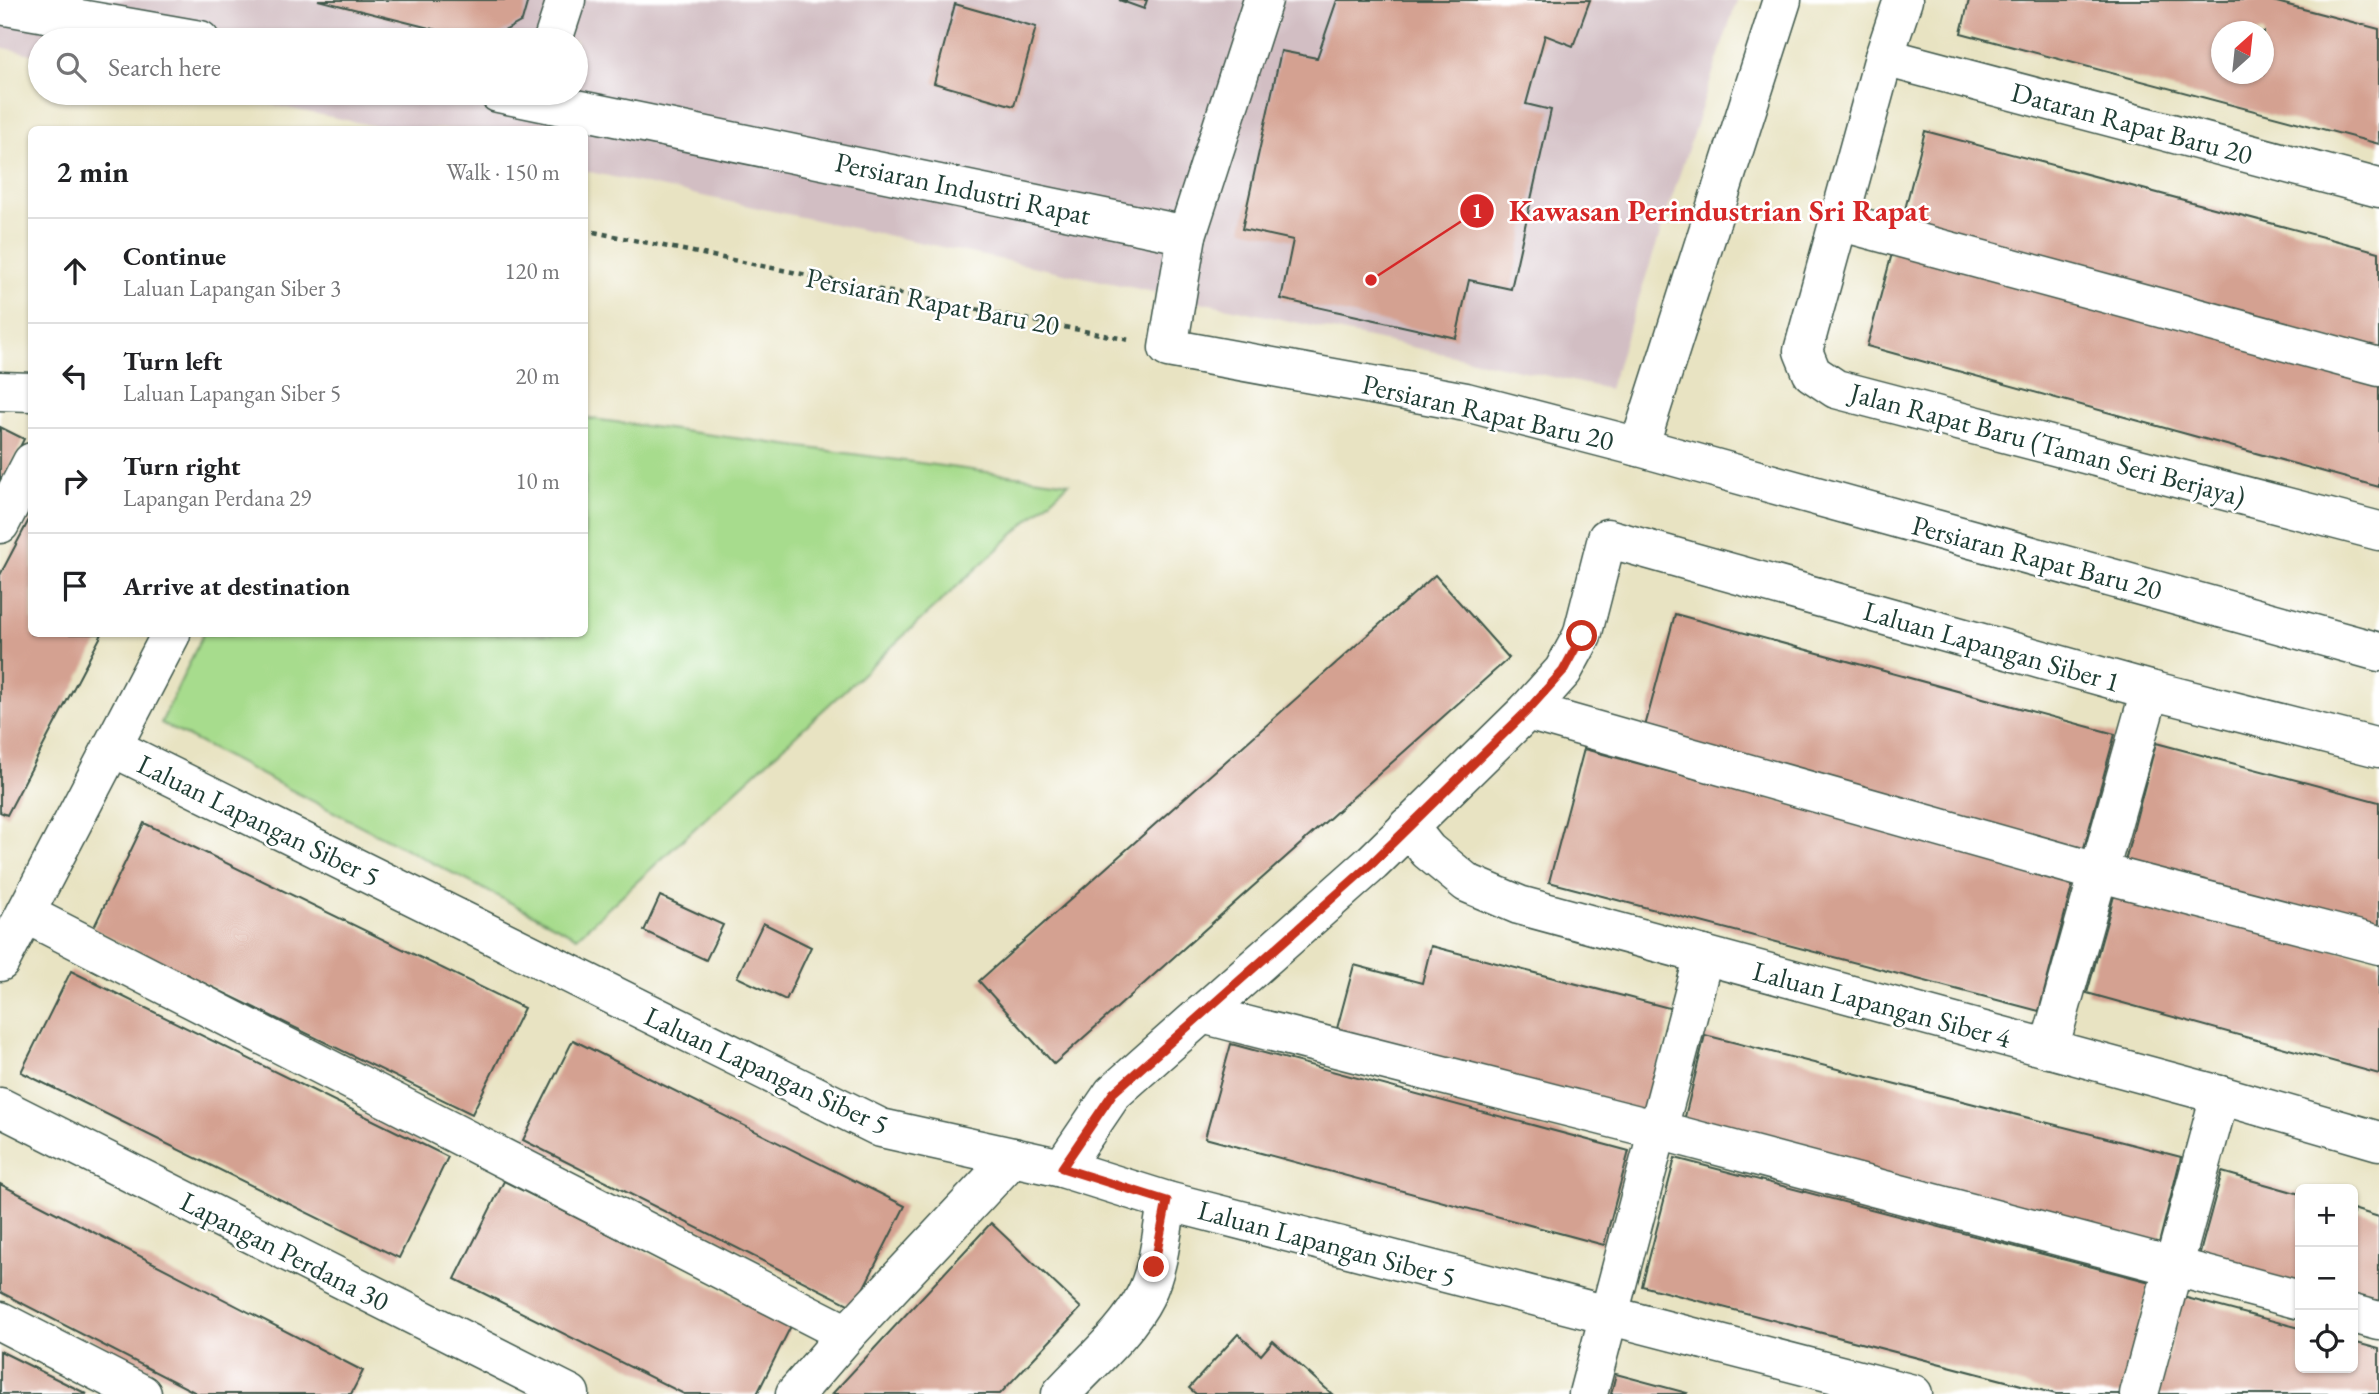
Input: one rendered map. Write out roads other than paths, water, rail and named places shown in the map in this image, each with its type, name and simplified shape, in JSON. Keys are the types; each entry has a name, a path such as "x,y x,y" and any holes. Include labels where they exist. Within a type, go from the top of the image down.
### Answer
{"street":[{"path":"557,28 566,0"},
{"path":"1187,234 1263,0"},
{"path":"1639,447 1782,0"},
{"name":"Jalan Rapat Baru (Taman Seri Berjaya)","path":"1903,0 1884,57 1803,351 1812,373 1836,389 2379,531"},
{"path":"0,5 131,28"},
{"name":"Dataran Rapat Baru 20","path":"1884,57 2379,188"},
{"name":"Persiaran Industri Rapat","path":"570,105 1187,234"},
{"path":"1838,221 2379,367"},
{"name":"Persiaran Rapat Baru 20","path":"1187,234 1168,348 1466,402 1639,447 2379,652"},
{"path":"0,391 28,392"},
{"path":"0,524 28,470"},
{"name":"Laluan Lapangan Siber 1","path":"1527,711 1563,671 1582,636 1607,538 2150,690 2379,748"},
{"path":"0,962 169,637"},
{"path":"2049,1049 2150,690"},
{"path":"1062,1168 1113,1093 1372,863 1527,711 2097,872 2379,945"},
{"name":"Laluan Lapangan Siber 5","path":"112,747 881,1129 1062,1168 1167,1201 1913,1394"},
{"name":"Laluan Lapangan Siber 4","path":"1408,826 1428,851 1467,883 1508,901 2220,1095 2379,1141"},
{"path":"26,914 847,1334"},
{"path":"1588,1394 1704,955"},
{"path":"1202,1014 1658,1130 2295,1299"},
{"path":"2138,1394 2220,1095"},
{"name":"Lapangan Perdana 30","path":"0,1107 570,1394"},
{"path":"795,1394 847,1334 1013,1157"},
{"path":"1061,1394 1134,1315 1146,1294 1167,1201"},
{"path":"2358,1315 2379,1321"},
{"path":"0,1321 142,1394"}],"place":[{"name":"Kawasan Perindustrian Sri Rapat","path":"1371,280"}]}
